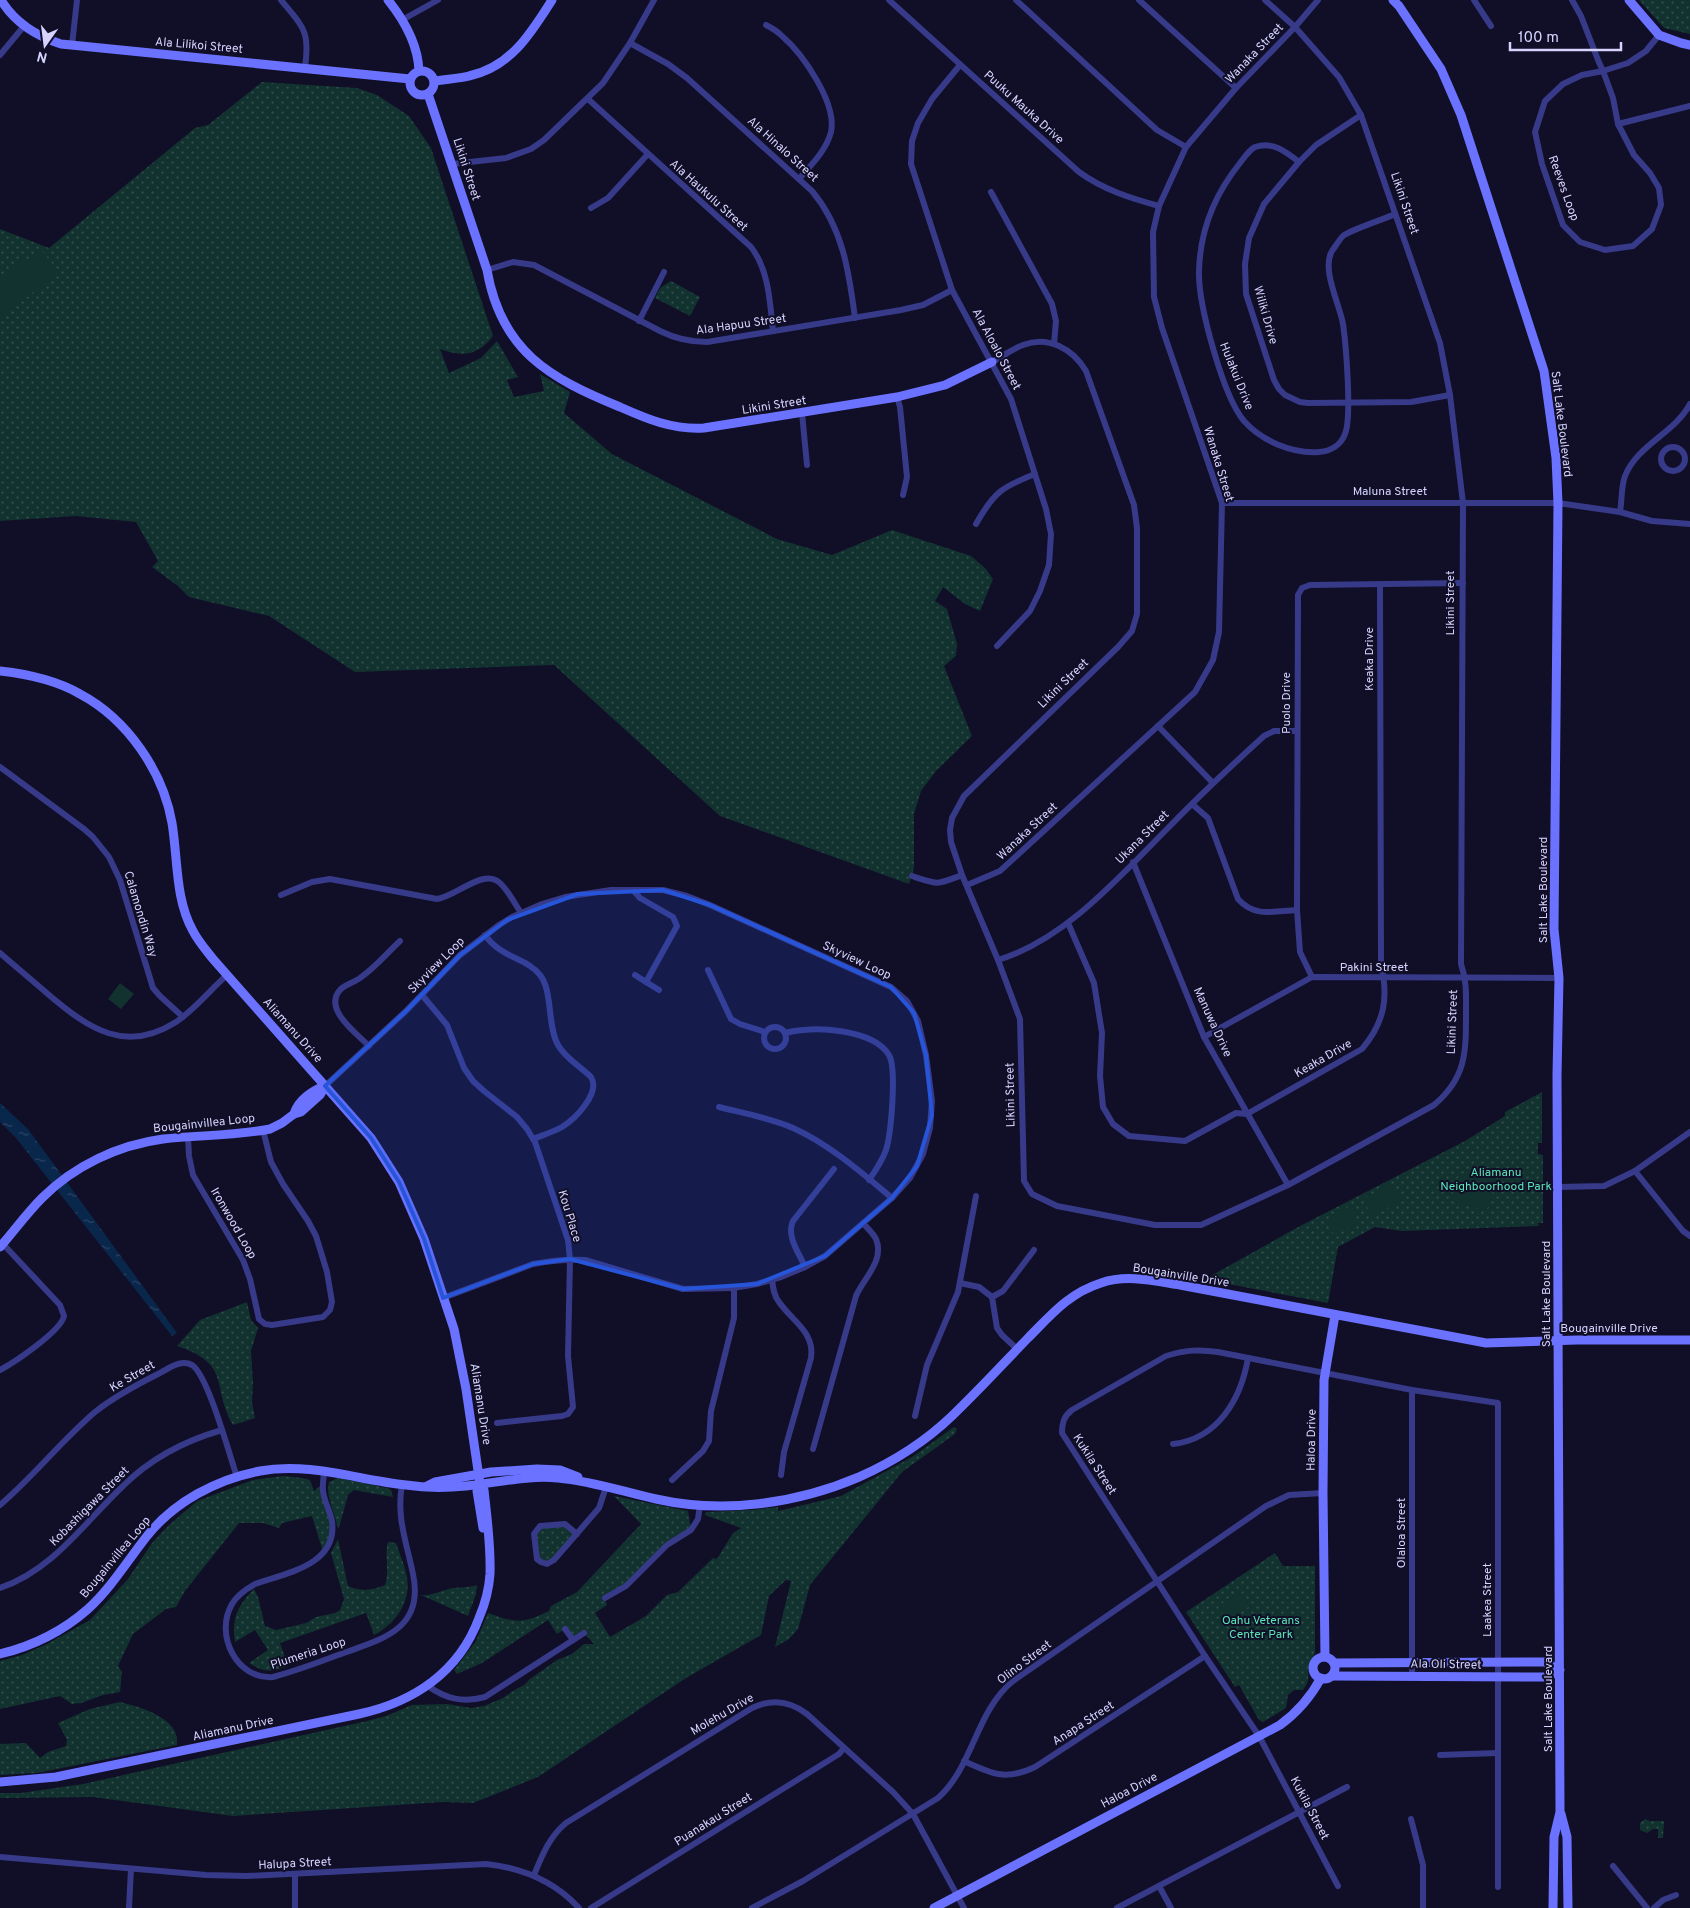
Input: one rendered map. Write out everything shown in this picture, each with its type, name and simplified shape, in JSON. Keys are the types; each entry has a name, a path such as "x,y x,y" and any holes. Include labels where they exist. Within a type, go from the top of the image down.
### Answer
{"street":[{"name":"Ala Lilikoi Street","path":"1,0 9,12 24,26 50,40 72,45 410,79"},
{"path":"72,45 77,0"},
{"path":"281,0 304,29 308,45 306,68"},
{"path":"388,0 402,20 415,49 419,71"},
{"path":"402,20 438,0"},
{"path":"435,81 484,72 504,60 522,45 552,0"},
{"path":"452,164 501,159 517,155 531,149 555,131 588,99 616,65 654,0"},
{"name":"Puuku Mauka Drive","path":"889,0 1079,172 1096,184 1124,196 1159,206"},
{"path":"1016,0 1157,130 1186,147"},
{"path":"1139,0 1236,88"},
{"name":"Likini Street","path":"428,94 487,270 496,307 515,340 556,377 646,419 682,428 704,428 897,397 945,385 1029,343 1045,342 1054,344 1072,354 1086,371 1134,504 1137,528 1137,614 1132,631 960,802 953,815 950,830 962,875 998,960 1020,1019 1024,1180 1032,1194 1057,1206 1155,1226 1200,1225 1288,1185 1434,1105 1452,1087 1459,1075 1466,1051 1466,977 1461,964 1463,503 1450,395 1440,343 1361,116 1339,77 1295,27 1265,0"},
{"name":"Wanaka Street","path":"967,885 1000,871 1195,692 1213,660 1219,632 1222,503 1162,328 1154,297 1153,232 1159,206 1186,147 1236,88 1295,27 1318,0"},
{"name":"Salt Lake Boulevard","path":"1393,0 1441,69 1464,124 1544,371 1556,458 1558,503 1554,929 1559,978 1557,1075 1559,1188 1560,1812 1554,1837 1553,1908"},
{"path":"1474,0 1491,26"},
{"path":"1572,0 1581,16 1603,71"},
{"path":"1629,0 1659,35 1681,44 1690,45"},
{"path":"766,25 782,36 798,52 825,96 830,114 831,129 824,148 799,179"},
{"path":"0,55 24,26"},
{"name":"Reeves Loop","path":"1603,71 1613,98 1618,124 1634,155 1650,173 1659,188 1661,205 1652,229 1633,246 1605,250 1580,242 1563,225 1542,164 1535,132 1545,101 1563,84 1582,75 1628,63 1646,51 1659,35"},
{"name":"Ala Hinalo Street","path":"630,43 668,64 687,78 799,179 822,204 837,232 846,259 854,318"},
{"name":"Ala Aloalo Street","path":"960,65 932,100 918,123 912,141 911,164 952,290 1011,399 1049,520 1051,542 1049,565 1040,591 1030,611 997,646"},
{"path":"419,71 427,71 435,81 434,89 428,94 416,94 410,87 412,75 419,71"},
{"name":"Ala Haukulu Street","path":"588,99 751,247 758,256 764,270 773,331"},
{"path":"1618,124 1690,106"},
{"name":"Wiliki Drive","path":"1361,116 1316,145 1299,162 1268,199 1251,233 1245,264 1247,297 1271,374 1281,392 1289,398 1308,404 1411,402 1450,395"},
{"name":"Hulakui Drive","path":"1299,162 1279,147 1256,147 1252,149 1226,181 1214,205 1202,241 1199,278 1203,314 1221,372 1243,419 1264,438 1283,446 1319,452 1330,449 1340,442 1346,433 1348,402 1343,324 1329,274 1330,253 1344,235 1395,214"},
{"path":"590,208 608,198 648,154"},
{"path":"990,192 1052,304 1056,321 1054,344"},
{"name":"Ala Hapuu Street","path":"487,270 503,263 512,262 534,265 639,321 668,335 690,342 707,342 916,307 952,290"},
{"path":"639,321 664,272"},
{"path":"897,397 900,407 907,477 903,495"},
{"path":"1620,512 1624,477 1636,458 1673,425 1690,404"},
{"path":"802,413 807,465"},
{"path":"1655,440 1664,450"},
{"path":"1676,447 1682,451 1686,458 1684,466 1677,471 1665,469 1661,462 1664,450 1676,447"},
{"path":"976,524 987,504 1000,490 1035,474"},
{"name":"Maluna Street","path":"1222,503 1558,503 1620,512 1652,520 1690,524"},
{"name":"Puolo Drive","path":"1312,977 1300,952 1297,910 1298,595 1302,588 1310,585 1463,583"},
{"name":"Keaka Drive","path":"1068,924 1094,984 1102,1033 1100,1076 1103,1107 1112,1124 1129,1136 1184,1141 1236,1113 1247,1114 1362,1048 1371,1038 1381,1018 1383,1008 1384,979 1381,965 1380,585"},
{"name":"Aliamanu Drive","path":"0,671 40,678 80,694 116,721 135,742 152,766 166,798 172,824 181,897 189,922 199,941 371,1138 399,1182 424,1239 461,1356 479,1480 484,1490 490,1540 488,1548 490,1575 488,1593 477,1625 460,1655 438,1678 408,1698 377,1710 68,1775 0,1782"},
{"path":"1158,726 1213,783"},
{"name":"Ukana Street","path":"998,960 1034,946 1068,924 1264,736 1274,731 1297,731"},
{"name":"Calamondin Way","path":"0,767 84,829 102,847 120,880 154,988 183,1017"},
{"path":"1192,804 1208,818 1238,899 1246,908 1259,912 1297,910"},
{"name":"Manuwa Drive","path":"1133,862 1204,1037 1288,1185"},
{"path":"912,876 935,884 941,884 962,875"},
{"path":"281,894 312,882 330,879 437,899 447,897 480,880 488,878 497,880 502,884 521,913"},
{"name":"Skyview Loop","path":"325,1086 422,995 460,955 499,924 542,904 578,894 611,890 663,890 687,896 884,984 896,991 907,1001 918,1022 926,1055 932,1115 927,1141 917,1166 906,1183 892,1198 825,1256 805,1267 772,1280 734,1288 708,1290 683,1288 585,1260 570,1259 533,1264 443,1298"},
{"path":"633,890 640,898 673,917 677,923 676,930 646,982"},
{"path":"485,935 498,950 535,969 541,976 545,984 552,1027 558,1045 591,1077 594,1083 593,1094 573,1118 558,1129 533,1139"},
{"path":"369,1046 338,1012 335,1003 336,996 341,988 363,976 400,941"},
{"path":"0,953 76,1018 102,1032 123,1036 144,1035 165,1028 183,1017 227,975"},
{"path":"708,970 731,1019 736,1023 765,1032"},
{"path":"635,975 658,990"},
{"path":"1204,1037 1312,977"},
{"name":"Pakini Street","path":"1312,977 1384,979 1466,977 1559,978"},
{"name":"Kou Place","path":"422,995 447,1025 464,1068 473,1081 517,1117 533,1139 568,1240 570,1259 568,1347 574,1402 572,1408 564,1416 497,1423"},
{"path":"774,1026 781,1028 785,1033 786,1040 784,1045 775,1049 770,1048 765,1044 765,1032 768,1028 774,1026"},
{"path":"785,1033 800,1030 842,1032 879,1045 889,1056 893,1070 888,1140 881,1161 869,1180"},
{"name":"Bougainvillea Loop","path":"1,1246 19,1222 49,1191 69,1175 103,1156 143,1142 263,1130 276,1126 294,1114 301,1112 320,1096 325,1086"},
{"path":"719,1107 792,1127 821,1144 892,1198"},
{"name":"Ironwood Loop","path":"188,1137 193,1175 243,1260 250,1279 259,1319 264,1323 272,1325 320,1318 328,1313 332,1305 327,1272 316,1236 271,1162 263,1130"},
{"path":"1559,1188 1604,1186 1635,1171 1690,1132"},
{"path":"805,1267 792,1238 791,1227 793,1221 834,1170"},
{"path":"1635,1171 1679,1226 1690,1236"},
{"path":"915,1416 927,1365 954,1303 960,1283 976,1196"},
{"path":"813,1449 856,1296 870,1274 876,1260 876,1238 863,1224"},
{"path":"0,1370 37,1345 59,1326 64,1316 61,1306 1,1246"},
{"path":"992,1297 1003,1291 1034,1250"},
{"name":"Bougainville Drive","path":"479,1480 538,1469 560,1470 592,1483 659,1500 700,1505 752,1505 790,1499 821,1491 877,1469 939,1428 1070,1297 1103,1282 1129,1278 1486,1343 1558,1340 1690,1340"},
{"path":"772,1280 778,1302 805,1330 811,1347 811,1358 784,1452 782,1476"},
{"path":"960,1283 979,1288 992,1297 998,1331 1017,1349"},
{"path":"672,1480 703,1452 709,1441 711,1411 734,1318 734,1288"},
{"name":"Haloa Drive","path":"1325,1657 1323,1493 1325,1372 1335,1315"},
{"name":"Kukila Street","path":"1338,1886 1259,1736 1065,1440 1062,1429 1065,1417 1072,1410 1166,1356 1192,1350 1205,1350 1412,1390 1498,1403"},
{"path":"1173,1444 1194,1439 1222,1418 1236,1399 1242,1384 1248,1358"},
{"name":"Ke Street","path":"0,1505 74,1431 96,1412 122,1394 178,1364 189,1364 198,1372 218,1415 236,1478"},
{"name":"Olaloa Street","path":"1412,1390 1412,1676"},
{"name":"Laakea Street","path":"1498,1403 1498,1887"},
{"name":"Kobashigawa Street","path":"0,1588 25,1577 47,1563 122,1486 160,1456 196,1438 222,1430"},
{"name":"Bougainvillea Loop","path":"0,1654 29,1646 68,1624 97,1600 151,1531 164,1518 193,1496 215,1485 252,1472 276,1469 324,1472 402,1485 427,1486 435,1482 479,1480"},
{"name":"Plumeria Loop","path":"324,1472 323,1490 332,1522 329,1543 324,1552 309,1565 248,1588 232,1604 228,1614 226,1630 230,1649 243,1668 258,1676 265,1678 280,1676 381,1640 398,1629 404,1622 412,1608 415,1582 399,1509 402,1485"},
{"path":"577,1534 565,1524 540,1526 534,1534 537,1559 544,1564 552,1562 577,1534 599,1508 606,1486"},
{"name":"Olino Street","path":"752,1908 803,1881 943,1794 964,1761 992,1706 1008,1686 1272,1502 1289,1495 1323,1493"},
{"path":"605,1598 626,1586 668,1544 690,1530 698,1518 700,1505"},
{"path":"565,1629 573,1640"},
{"path":"428,1686 445,1697 459,1700 485,1697 584,1633"},
{"name":"Anapa Street","path":"964,1761 984,1771 998,1775 1012,1775 1035,1768 1205,1656"},
{"path":"1325,1657 1331,1658 1334,1663 1336,1669 1332,1676 1327,1679 1315,1674 1313,1667 1316,1661 1325,1657"},
{"name":"Ala Oli Street","path":"1334,1663 1546,1662 1559,1670"},
{"name":"Ala Oli Street","path":"1332,1676 1546,1677 1559,1670"},
{"name":"Haloa Drive","path":"934,1908 1280,1724 1296,1713 1314,1691 1321,1678"},
{"name":"Molehu Drive","path":"534,1875 548,1844 558,1830 566,1823 758,1705 780,1702 797,1708 893,1792 913,1814 964,1908"},
{"name":"Puanakau Street","path":"591,1908 839,1754 844,1748"},
{"path":"1440,1755 1498,1753"},
{"path":"1118,1908 1347,1787"},
{"name":"Salt Lake Boulevard","path":"1560,1812 1567,1837 1568,1908"},
{"path":"1411,1819 1423,1864 1423,1908"},
{"name":"Halupa Street","path":"0,1857 206,1875 247,1876 486,1864 534,1875 556,1887 580,1908"},
{"path":"1612,1866 1647,1908"},
{"path":"129,1908 131,1868"},
{"path":"295,1874 295,1908"},
{"path":"1159,1886 1171,1908"},
{"path":"1654,1908 1663,1900 1676,1895"}],"highlighted area":[{"path":"663,890 710,905 891,987 914,1013 926,1055 932,1115 917,1166 892,1198 825,1256 757,1284 683,1289 570,1259 533,1264 443,1298 424,1239 399,1182 371,1138 325,1086 406,1011 460,955 507,920 578,894"}],"green space":[{"path":"1639,0 1690,0 1690,34 1664,28"},
{"path":"262,82 357,88 377,95 409,116 431,148 493,336 481,348 469,353 462,354 440,349 449,373 481,358 497,341 518,377 507,380 514,397 544,391 540,374 570,392 564,413 612,454 777,539 832,555 892,530 971,556 985,568 993,579 980,611 965,604 943,587 935,601 947,609 957,644 956,656 944,666 972,736 936,771 921,791 914,814 914,868 909,884 720,816 554,665 355,672 269,616 189,597 178,586 152,567 158,561 136,522 76,516 0,521 0,229 49,248 195,128 208,125"},
{"path":"42,251 59,272 0,318 0,278 25,258 28,262"},
{"path":"671,281 700,297 690,316 655,298 660,288"},
{"path":"120,983 134,994 121,1009 108,999"},
{"name":"Aliamanu Neighboorhood Park","path":"1542,1092 1542,1143 1538,1143 1538,1154 1543,1155 1543,1223 1538,1223 1539,1226 1402,1231 1375,1227 1338,1247 1328,1303 1228,1284 1228,1282 1207,1278 1300,1226 1465,1141 1505,1116 1505,1112"},
{"path":"1469,1170 1487,1173 1496,1179 1488,1208 1483,1210 1454,1202 1453,1187 1457,1179"},
{"path":"1391,1184 1401,1201 1372,1216 1363,1199"},
{"path":"1350,1206 1359,1222 1334,1236 1326,1220"},
{"path":"247,1302 251,1320 258,1328 251,1351 252,1402 255,1418 233,1425 213,1369 206,1360 177,1346 200,1320"},
{"path":"954,1427 957,1429 955,1434 902,1472 810,1585 798,1629 789,1639 775,1647 791,1581 786,1580 769,1596 761,1635 686,1678 538,1777 473,1803 443,1802 233,1816 93,1797 0,1798 0,1793 21,1793 83,1784 367,1721 386,1716 412,1705 447,1704 471,1708 484,1706 503,1698 524,1685 557,1660 572,1654 584,1644 594,1644 584,1633 573,1640 565,1629 557,1634 548,1620 482,1663 457,1674 454,1670 476,1641 488,1613 519,1621 549,1611 551,1606 577,1592 641,1524 614,1496 688,1511 691,1530 673,1541 626,1586 605,1598 607,1605 595,1613 610,1637 646,1616 667,1595 678,1592 713,1558 717,1559 733,1533 741,1528 705,1515 706,1512 778,1507 778,1511 841,1496 912,1457"},
{"path":"283,1476 310,1480 314,1491 319,1487 323,1487 330,1514 331,1534 323,1552 312,1516 282,1523 279,1528 263,1523 239,1523 185,1591 176,1607 166,1609 133,1634 118,1666 122,1672 120,1692 103,1695 81,1703 72,1704 60,1696 0,1709 0,1661 22,1655 47,1644 90,1620 128,1579 152,1543 169,1525 197,1501 253,1480"},
{"path":"338,1478 387,1488 391,1490 393,1497 354,1490 348,1495 339,1528 328,1493 329,1482"},
{"path":"562,1524 577,1534 554,1560 540,1562 535,1530"},
{"path":"338,1539 348,1586 362,1590 385,1585 388,1542 396,1543 408,1583 405,1601 396,1617 390,1624 374,1635 366,1613 280,1643 288,1666 282,1668 264,1670 249,1663 268,1650 255,1630 235,1642 234,1626 237,1613 254,1589 258,1597 265,1626 276,1630 306,1623 316,1617 340,1610 344,1599 331,1553"},
{"name":"Oahu Veterans Center Park","path":"1275,1553 1283,1566 1315,1566 1315,1653 1309,1665 1308,1680 1303,1690 1294,1690 1288,1695 1286,1708 1263,1722 1259,1720 1239,1685 1235,1687 1186,1612"},
{"path":"477,1585 476,1594 468,1616 421,1595 433,1594 453,1588"},
{"path":"1241,1592 1250,1606 1227,1620 1218,1606"},
{"path":"120,1702 158,1715 166,1721 173,1728 177,1736 177,1745 37,1773 0,1775 0,1744 26,1743 40,1758 48,1752 66,1746 67,1740 58,1723 90,1709"},
{"path":"1645,1819 1664,1821 1663,1838 1658,1838 1658,1829 1653,1829 1647,1833 1640,1830 1640,1823"}],"water":[{"path":"0,1103 28,1129 177,1333 172,1336 16,1138 0,1122"}]}
